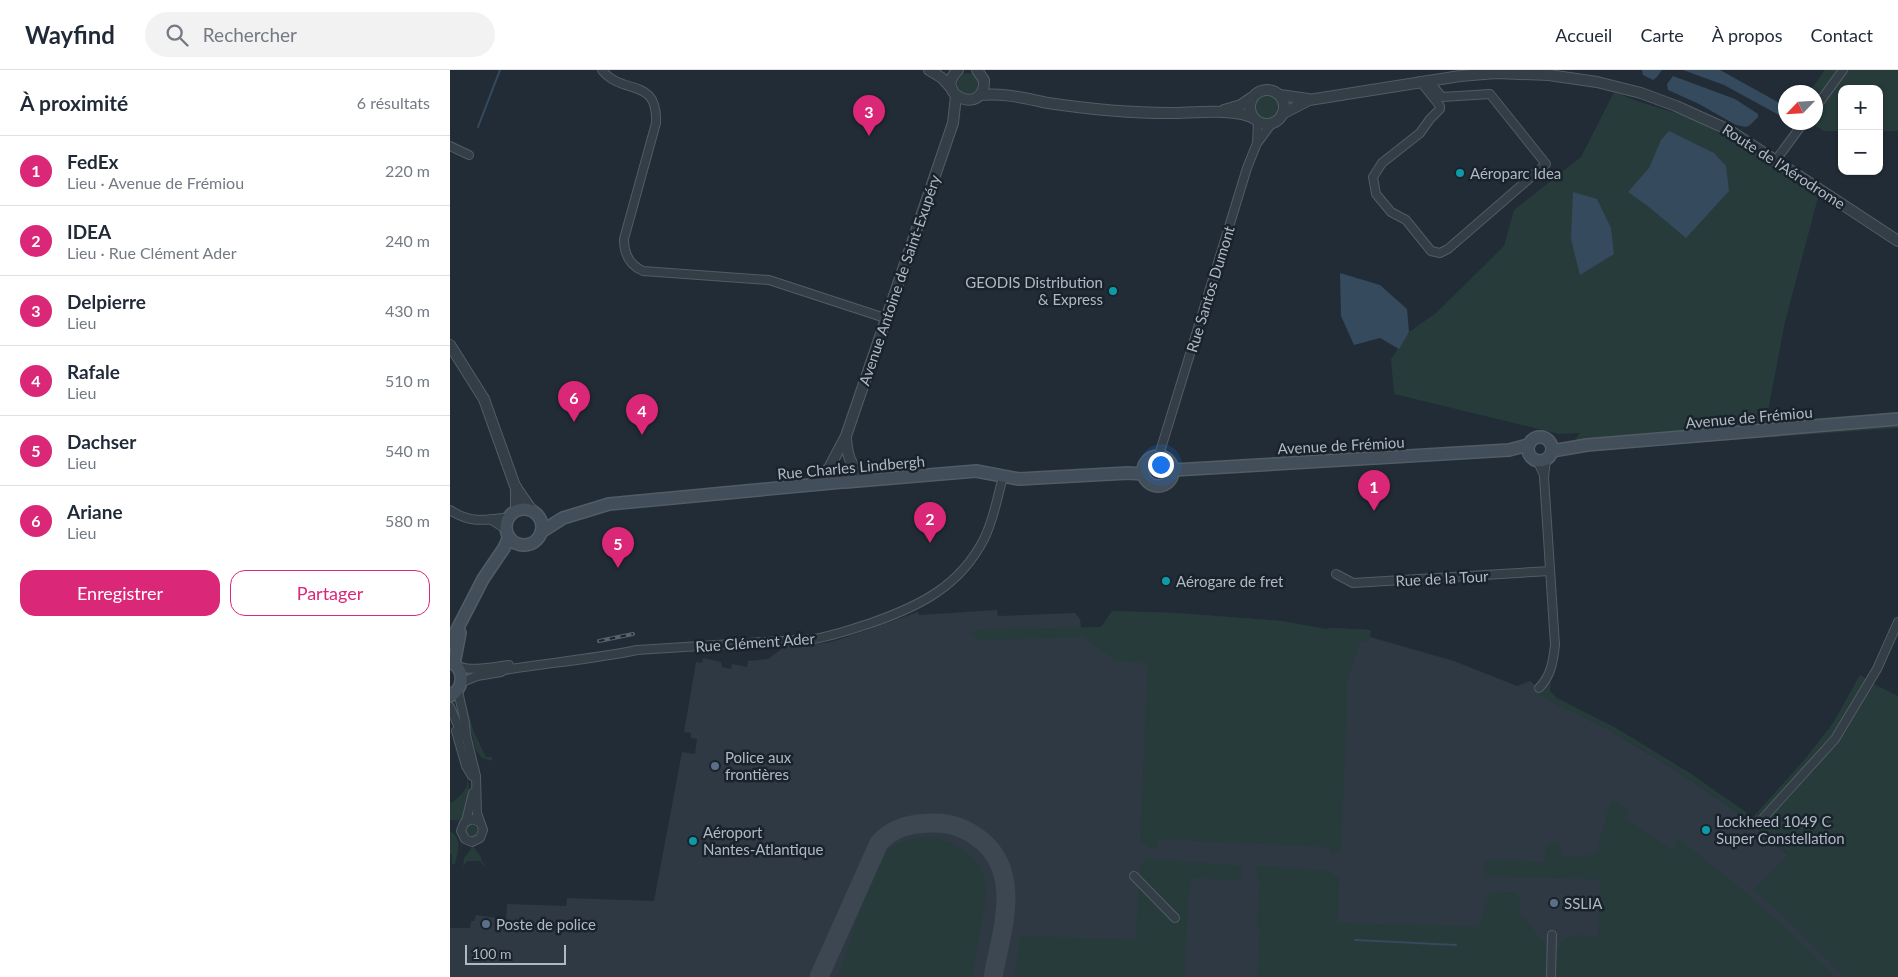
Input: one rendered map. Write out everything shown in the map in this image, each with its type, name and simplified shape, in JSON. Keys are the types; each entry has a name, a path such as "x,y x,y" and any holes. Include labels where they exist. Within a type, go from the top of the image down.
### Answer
{"main road":[{"name":"Avenue de Frémiou","path":"1174,470 1509,450 1540,452 1572,446 1898,419"},
{"path":"1159,455 1164,456 1171,462 1174,470 1171,480 1163,485 1153,485 1145,479 1144,465 1150,458 1159,455"},
{"name":"Rue Charles Lindbergh","path":"541,532 563,518 602,505 621,502 976,471 1003,477 1028,478 1128,473 1144,474"},
{"path":"450,643 478,592 510,553 522,545 534,542 541,532 542,527 536,515 525,510 513,514 504,548 483,579 478,592"},
{"name":"Rue Charles Lindbergh","path":"536,515 563,518"},
{"path":"508,533 514,542 522,545"},
{"path":"456,690 461,672 454,663 457,643 468,609"}],"street":[{"path":"602,70 611,79 647,94 655,105 656,123 624,239 627,256 637,268 643,272 769,280 885,318"},
{"path":"929,70 942,78 954,92 965,100 1011,94 1047,102 1118,110 1157,113 1221,111 1248,115 1266,124 1278,120 1282,114 1284,104 1280,95 1273,90 1267,89 1256,92 1241,105 1221,111"},
{"path":"940,70 958,70"},
{"name":"Avenue Antoine de Saint-Exupéry","path":"810,485 823,475 834,461 846,438 952,122 954,92 951,80 958,70"},
{"path":"1823,97 1843,70"},
{"path":"975,98 983,91 980,73"},
{"path":"980,73 1011,94"},
{"name":"Route de l'Aérodrome","path":"1282,114 1309,100 1424,81 1496,73 1549,75 1597,82 1676,106 1729,130 1898,241"},
{"path":"1424,81 1442,97 1490,94 1546,164 1448,249 1440,253 1432,251 1406,220 1391,212 1376,194 1374,188 1374,174 1378,166 1420,133 1440,109 1424,81"},
{"name":"Route de l'Aérodrome","path":"1280,95 1309,100"},
{"name":"Avenue Antoine de Saint-Exupéry","path":"952,122 975,98"},
{"path":"1251,98 1250,113 1256,120"},
{"name":"Rue Santos Dumont","path":"1159,455 1246,168 1257,143 1256,120"},
{"path":"1257,143 1272,123"},
{"path":"1776,160 1798,130"},
{"path":"450,146 469,155"},
{"path":"450,345 484,399 516,486 536,515"},
{"name":"Avenue Antoine de Saint-Exupéry","path":"846,438 847,451 852,465"},
{"path":"1539,688 1546,681 1553,662 1555,645 1544,476 1540,452"},
{"path":"834,461 836,473 843,482 851,473 852,465"},
{"path":"852,465 859,473 872,480"},
{"name":"Rue Clément Ader","path":"454,663 463,668 481,669 627,650 813,639 840,633 914,607 944,588 957,576 985,537 992,521 1003,477"},
{"path":"450,510 473,520 490,519 513,514 516,486"},
{"path":"490,519 508,533"},
{"name":"Rue de la Tour","path":"1336,574 1353,583 1550,571"},
{"path":"1758,824 1835,739 1877,669 1898,622"},
{"name":"Rue Clément Ader","path":"456,690 477,676 504,670 581,658 609,656 637,650"},
{"path":"450,707 460,729 472,776 473,797 461,831 464,839 476,841 482,834 483,828 477,813 476,776 466,735 465,722 456,690"},
{"path":"450,717 466,766 472,776"},
{"path":"466,821 472,819 479,822"},
{"path":"1134,876 1175,918"},
{"path":"1550,977 1552,935"}],"shaded area":[{"path":"1642,70 1662,70 1653,80 1643,75"},
{"path":"1683,70 1720,70 1778,102 1778,114 1724,85"},
{"path":"1673,76 1735,99 1758,114 1758,117 1746,127 1736,125 1699,104 1668,90 1667,84"},
{"path":"1669,131 1714,153 1726,166 1729,191 1686,238 1628,192 1649,168 1661,140"},
{"path":"1573,192 1597,199 1611,228 1614,254 1580,275 1571,239"},
{"path":"1340,273 1380,285 1407,309 1409,332 1399,349 1380,338 1354,345 1341,316"},
{"name":"Aéroport Nantes-Atlantique","path":"997,610 998,616 1075,613 1080,619 1081,628 1101,627 1112,611 1176,613 1282,621 1325,629 1371,630 1370,637 1454,661 1517,686 1530,681 1542,691 1541,696 1608,729 1676,770 1740,814 1799,864 1898,977 450,977 450,928 470,928 471,921 474,921 476,915 498,918 502,922 506,922 507,904 566,906 567,898 654,901 682,752 695,754 697,739 691,738 691,733 684,732 696,662 702,663 703,658 721,662 722,667 731,669 732,664 747,667 748,661 768,659 784,647 826,643 918,612 919,615"}],"green space":[{"path":"1825,70 1898,70 1898,131 1883,131 1883,85 1838,85 1838,131 1824,131 1822,130 1823,85 1814,85"},
{"path":"964,73 972,73 979,80 979,88 972,95 964,95 957,88 957,80"},
{"path":"1614,92 1692,118 1764,157 1819,194 1785,322 1766,422 1898,412 1898,428 1567,452 1580,433 1559,434 1394,394 1391,359 1409,332 1436,313 1504,246 1514,210 1581,157"},
{"path":"1267,93 1276,97 1280,106 1276,115 1267,119 1258,115 1254,106 1258,97"},
{"path":"1112,611 1176,613 1282,621 1325,629 1371,630 1368,642 1360,642 1346,684 1347,701 1341,846 1339,850 1331,853 1330,847 1157,839 1156,848 1149,847 1140,841 1148,663 1117,661 1084,637 977,640 972,634 974,630 1101,627"},
{"path":"1860,675 1898,696 1898,977 1844,977 1783,915 1754,890 1789,855 1740,814 1676,770 1608,729 1540,696 1551,679 1550,691 1557,698 1616,728 1690,773 1753,817 1805,759 1833,723"},
{"path":"463,703 466,703 473,730 486,757 492,757 492,761 482,758 476,750"},
{"path":"465,767 468,780 469,805 464,818 450,820 450,803 461,795 466,787"},
{"path":"1611,800 1629,810 1627,820 1673,850 1678,839 1699,855 1779,922 1835,977 1556,977 1557,952 1562,942 1576,935 1598,937 1600,879 1488,876 1485,870 1484,859 1545,863 1546,844 1560,844 1561,857 1596,855"},
{"path":"469,825 473,825 477,831 473,837 469,837 465,833 465,829"},
{"path":"450,831 457,838 458,842 455,864 452,864 452,855 450,854"},
{"path":"932,837 953,844 970,855 977,862 985,881 986,901 972,977 838,977 879,857 904,842"},
{"path":"473,846 488,868 479,861 468,861 463,866 464,858"},
{"path":"1147,859 1239,866 1242,868 1242,880 1191,878 1184,977 1014,977 1021,936 1136,940 1140,866"},
{"path":"1259,866 1327,871 1339,878 1338,923 1479,927 1490,893 1514,892 1520,900 1519,912 1546,946 1546,977 1258,977 1260,927 1257,927 1260,880 1255,869"}],"waterway":[{"path":"478,127 500,70"},
{"path":"1355,940 1456,945"}],"taxiway":[{"path":"819,977 879,843 898,829 935,823 954,825 976,836 994,854 1002,870 1006,905 993,977"}],"railway":[{"path":"599,641 633,634"}],"place":[{"name":"Delpierre","path":"869,136"},
{"name":"Aéroparc Idea","path":"1460,173"},
{"name":"GEODIS Distribution & Express","path":"1113,291"},
{"name":"Ariane","path":"574,422"},
{"name":"Rafale","path":"642,435"},
{"name":"FedEx","path":"1374,511"},
{"name":"IDEA","path":"930,543"},
{"name":"Dachser","path":"618,568"},
{"name":"Aérogare de fret","path":"1166,581"},
{"name":"Police aux frontières","path":"715,766"},
{"name":"Lockheed 1049 C Super Constellation","path":"1706,830"},
{"name":"Aéroport Nantes-Atlantique","path":"693,841"},
{"name":"SSLIA","path":"1554,903"},
{"name":"Poste de police","path":"486,924"}]}
